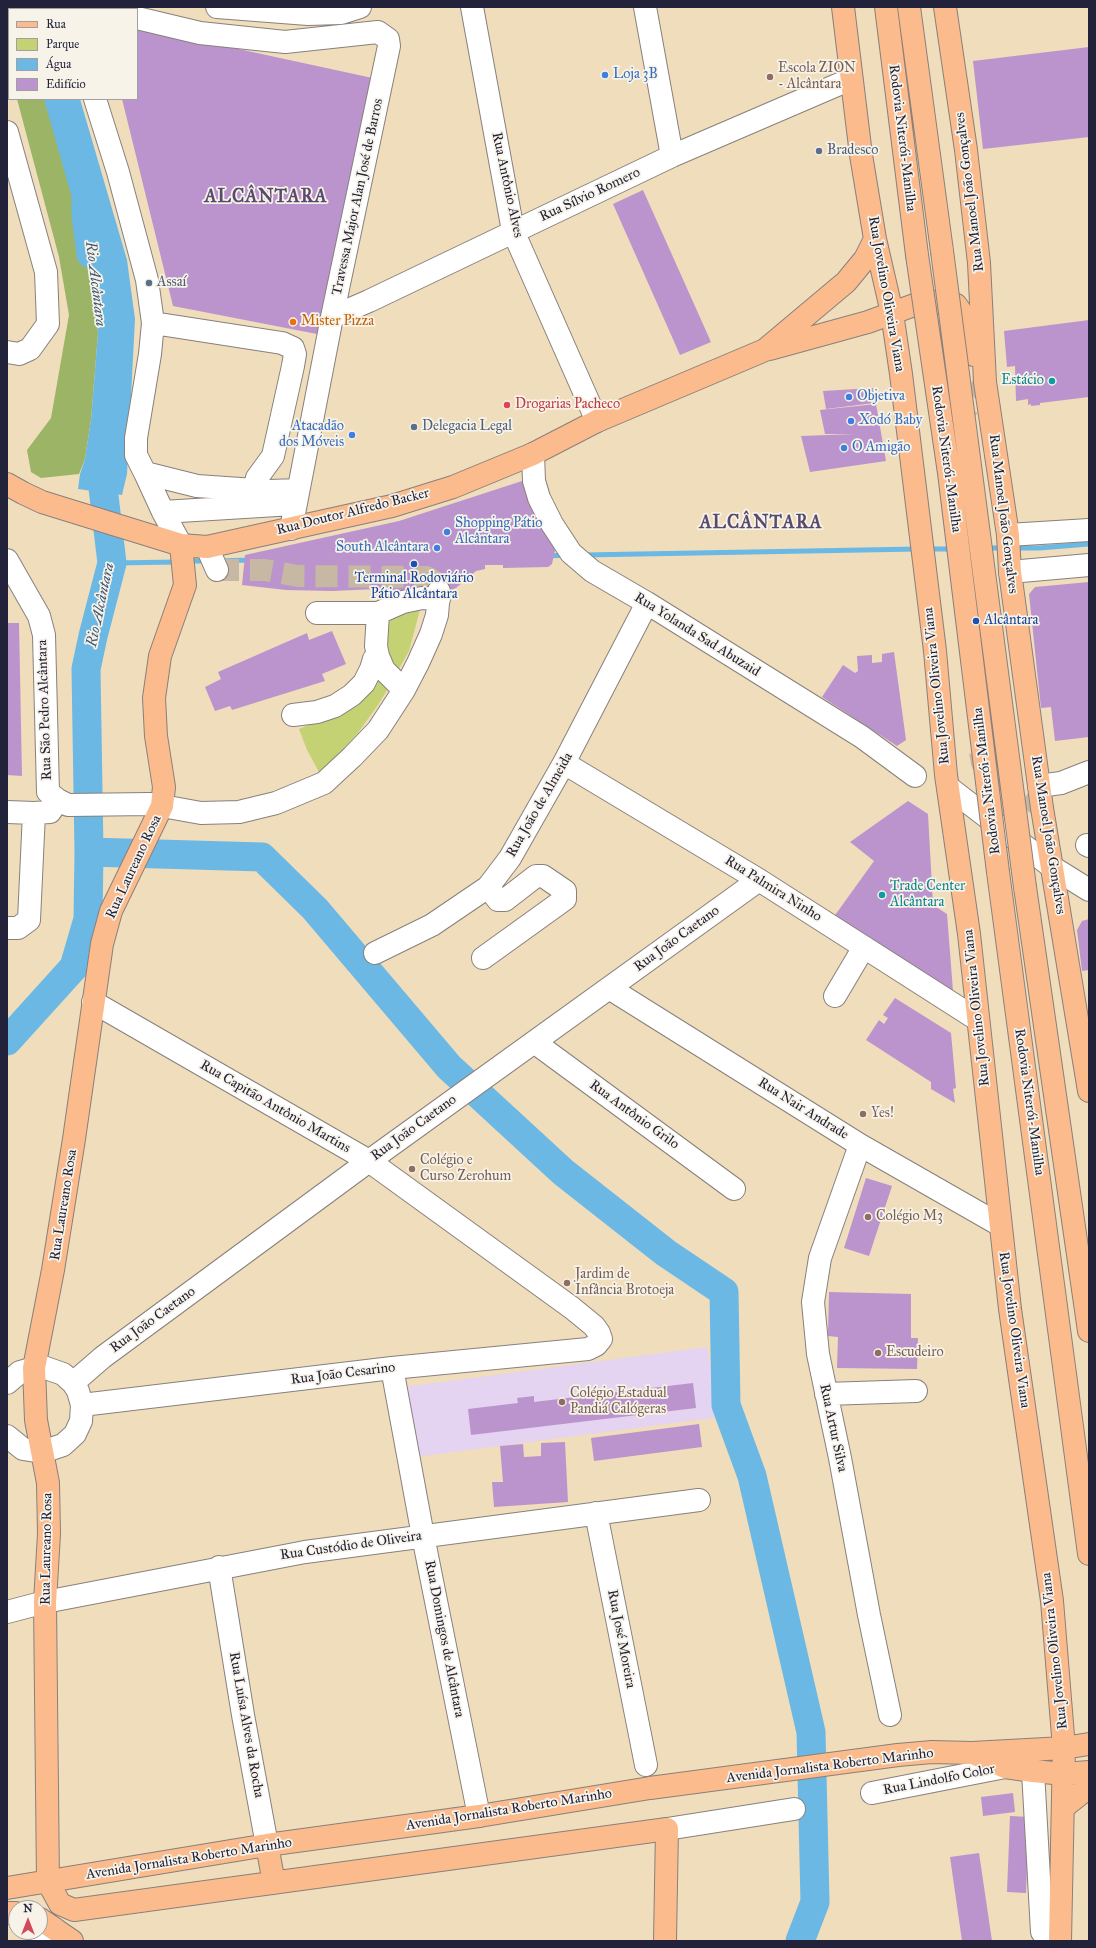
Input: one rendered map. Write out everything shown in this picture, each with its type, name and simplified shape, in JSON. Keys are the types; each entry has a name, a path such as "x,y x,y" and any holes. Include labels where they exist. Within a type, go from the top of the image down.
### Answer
{"main road":[{"name":"Rua Jovelino Oliveira Viana","path":"843,7 851,79 876,239 892,313 935,651 948,787 969,934 1010,1309 1052,1601 1064,1748 1064,1807 1060,1941"},
{"name":"Rodovia Niterói-Manilha","path":"886,7 917,255 949,473 998,872 1089,1554"},
{"name":"Rodovia Niterói-Manilha","path":"909,7 1025,887 1089,1331"},
{"name":"Rua Manoel João Gonçalves","path":"945,7 966,150 979,263 985,382 1008,539 1010,568 1040,786 1089,1091"},
{"name":"Rua Doutor Alfredo Backer","path":"7,484 42,502 175,548 207,547 392,506 453,486 533,454 597,421 765,350 846,282 866,259 876,239"},
{"path":"765,350 868,322 917,304 934,302 956,305 962,312 968,327 972,352 980,362 985,364"},
{"name":"Rua Laureano Rosa","path":"48,1882 45,1602 49,1534 48,1483 36,1420 34,1368 53,1270 73,1147 102,944 111,911 152,827 157,805 164,787 156,736 154,698 160,656 181,598 185,578 175,548"},
{"name":"Avenida Jornalista Roberto Marinho","path":"7,1888 267,1845 479,1816 650,1788 932,1752 972,1753 1064,1748 1089,1744"},
{"path":"972,1753 1005,1767 1064,1774 1089,1772"},
{"path":"1064,1807 1089,1787"},
{"path":"48,1882 60,1904 74,1910 667,1828 665,1941"},
{"name":"Rua Luísa Alves da Rocha","path":"267,1845 274,1883"},
{"path":"74,1910 80,1941"},
{"path":"48,1931 72,1941"}],"street":[{"path":"217,7 308,14 342,13 360,7"},
{"name":"Rua Antônio Alves","path":"472,7 514,231 597,421"},
{"path":"645,7 672,156"},
{"name":"Travessa Major Alan José de Barros","path":"138,18 200,33 285,42 378,32 388,39 389,46 332,317 291,529"},
{"name":"Rua Sílvio Romero","path":"332,317 369,301 672,156 851,79"},
{"path":"95,100 118,172 147,280 153,323 150,354 136,438 136,455 163,512 175,548"},
{"path":"7,132 46,272 48,324 30,349 19,354 7,352"},
{"path":"153,323 282,343 293,348 295,354 273,456 257,478 254,490"},
{"name":"Rua Yolanda Sad Abuzaid","path":"533,454 534,481 538,498 552,524 571,553 592,571 647,603 862,737 915,776"},
{"path":"145,473 197,486 254,490 296,497"},
{"path":"163,512 296,497"},
{"path":"1008,539 1089,530"},
{"path":"207,547 217,570"},
{"name":"Rua São Pedro Alcântara","path":"7,560 39,616 44,635 48,792 63,803"},
{"path":"1010,568 1089,565"},
{"path":"7,812 34,814 50,812 63,803 157,805 201,814 240,812 276,803 324,783 378,730 404,690 431,634 437,615 439,595 403,602 378,613 317,612"},
{"name":"Rua João de Almeida","path":"375,952 432,925 488,887 510,858 564,764 647,603"},
{"path":"378,613 376,646 378,656 384,670 404,690"},
{"path":"293,715 317,712 335,706 352,695 364,683 374,659 378,656"},
{"name":"Rua Palmira Ninho","path":"564,764 759,880 978,1020"},
{"path":"1040,786 1060,783 1089,772"},
{"path":"948,787 1052,867 1089,890"},
{"path":"7,928 18,928 29,920 34,814"},
{"path":"483,958 565,899 565,891 543,876 536,876 505,900 498,900 488,887"},
{"name":"Rua João Caetano","path":"73,1383 103,1357 369,1161 759,880"},
{"path":"835,996 864,947"},
{"name":"Rua Nair Andrade","path":"609,988 860,1145 1000,1225"},
{"name":"Rua Capitão Antônio Martins","path":"93,1002 369,1161 572,1308 594,1326 600,1333 601,1339"},
{"name":"Rua Antônio Grilo","path":"534,1042 734,1189"},
{"name":"Rua Artur Silva","path":"860,1145 820,1258 813,1302 818,1354 890,1715"},
{"name":"Rua João Cesarino","path":"82,1405 392,1368 588,1349 596,1345 601,1339"},
{"path":"7,1384 20,1372 43,1367 63,1374 73,1383 78,1391 82,1405 81,1421 75,1434 64,1445 42,1452 23,1449 10,1440 7,1436"},
{"name":"Rua Domingos de Alcântara","path":"392,1368 423,1536 479,1816"},
{"path":"826,1394 916,1392"},
{"name":"Rua Custódio de Oliveira","path":"7,1612 45,1602 219,1567 305,1552 699,1500"},
{"name":"Rua José Moreira","path":"596,1513 646,1765"},
{"name":"Rua Luísa Alves da Rocha","path":"219,1567 243,1715 267,1845"},
{"name":"Rua Lindolfo Color","path":"872,1793 1005,1767"},
{"path":"1033,1771 1042,1932 1051,1941"},
{"path":"667,1828 794,1809"}],"shaded area":[{"name":"Colégio Estadual Pandiá Calógeras","path":"707,1347 720,1417 415,1457 404,1387"}],"green space":[{"path":"17,100 58,100 86,215 98,333 91,420 85,459 79,474 41,478 31,472 27,450 51,418 69,315 59,257"},
{"path":"421,606 409,651 396,674 388,666 384,634 389,622 398,613"},
{"path":"375,676 389,687 357,734 336,757 319,772 307,750 299,729 334,714"}],"water":[{"path":"59,100 80,100 127,260 135,319 127,474 122,495 78,489 80,474 85,459 91,420 98,333 86,215 86,194"}],"building":[{"path":"138,27 377,79 322,335 173,306 122,100 138,100"},
{"path":"1089,47 1089,137 983,149 973,61"},
{"path":"643,190 711,342 680,355 613,204"},
{"path":"1089,320 1089,397 1040,403 1040,405 1031,406 1031,404 1028,405 1028,399 1016,401 1015,366 1007,367 1004,331"},
{"name":"Objetiva","path":"873,388 874,403 826,409 823,391"},
{"name":"O Amigão","path":"876,404 886,461 810,472 801,436 855,434 825,434 820,410"},
{"name":"Shopping Pátio Alcântara","path":"522,481 526,483 555,550 552,564 548,567 503,568 503,565 485,565 485,569 476,571 456,588 449,591 378,594 377,589 332,591 286,590 242,585 245,555 399,521"},
{"path":"1089,582 1089,737 1055,741 1051,707 1041,708 1029,594 1035,587"},
{"path":"7,623 19,623 22,776 7,775"},
{"path":"332,631 346,664 322,674 325,681 232,710 230,706 215,711 205,687 221,679 218,672 307,633 309,640"},
{"path":"894,652 906,740 897,746 822,697 843,665 855,673 858,671 857,656 872,655 872,663 882,662 882,654"},
{"name":"Trade Center Alcântara","path":"908,801 928,814 933,905 947,914 953,991 833,918 874,861 850,842"},
{"path":"1089,919 1089,970 1082,971 1077,930 1082,921"},
{"path":"895,998 951,1033 956,1088 953,1089 955,1103 931,1089 931,1082 866,1040 879,1020 884,1024 888,1018 883,1015"},
{"name":"Colégio M3","path":"866,1178 892,1186 869,1256 844,1248"},
{"path":"829,1292 911,1294 911,1338 918,1338 917,1369 837,1368 838,1337 828,1336"},
{"path":"693,1383 696,1408 471,1435 468,1409 518,1403 517,1398 534,1396 534,1402"},
{"path":"699,1424 702,1447 594,1461 591,1438"},
{"path":"565,1442 568,1502 494,1507 492,1482 503,1482 500,1446 523,1444 524,1457 541,1456 541,1443"},
{"path":"1013,1793 1015,1812 983,1816 981,1797"},
{"path":"1010,1816 1029,1817 1026,1893 1007,1892"},
{"path":"979,1853 992,1941 962,1941 950,1857"}],"waterway":[{"name":"Rio Alcântara","path":"59,100 86,194 86,215 91,254"},
{"name":"Rio Alcântara","path":"7,1041 74,967 88,919 89,852 86,669 112,563 101,471 101,452"},
{"path":"1014,548 1039,548 1089,544"},
{"path":"986,548 1004,548"},
{"path":"584,555 918,549"},
{"path":"928,549 954,549"},
{"path":"548,556 566,555"},
{"path":"218,561 250,560"},
{"path":"188,561 206,561"},
{"path":"112,563 178,562"},
{"path":"89,852 262,857 315,909 449,1067 563,1172 666,1253 724,1292 726,1405 752,1476 811,1732 815,1902 800,1941"}],"tunnel":[{"path":"956,425 985,382"},
{"path":"217,570 265,570 298,576 427,577 437,583 439,591"},
{"path":"980,752 982,763 1042,808"}],"place":[{"name":"Loja 3B","path":"605,75"},
{"name":"Escola ZION - Alcântara","path":"770,77"},
{"name":"Bradesco","path":"819,151"},
{"name":"Assaí","path":"149,283"},
{"name":"Mister Pizza","path":"293,322"},
{"name":"Estácio","path":"1052,381"},
{"name":"Objetiva","path":"849,397"},
{"name":"Drogarias Pacheco","path":"507,405"},
{"name":"Xodó Baby","path":"851,421"},
{"name":"Delegacia Legal","path":"414,427"},
{"name":"Atacadão dos Móveis","path":"352,435"},
{"name":"O Amigão","path":"844,448"},
{"name":"Shopping Pátio Alcântara","path":"447,532"},
{"name":"South Alcântara","path":"437,548"},
{"name":"Terminal Rodoviário Pátio Alcântara","path":"414,564"},
{"name":"Alcântara","path":"976,621"},
{"name":"Trade Center Alcântara","path":"882,895"},
{"name":"Yes!","path":"863,1114"},
{"name":"Colégio e Curso Zerohum","path":"412,1169"},
{"name":"Colégio M3","path":"868,1217"},
{"name":"Jardim de Infância Brotoeja","path":"567,1283"},
{"name":"Escudeiro","path":"878,1353"},
{"name":"Colégio Estadual Pandiá Calógeras","path":"562,1402"}],"district":[{"name":"ALCÂNTARA","path":"266,198"},
{"name":"ALCÂNTARA","path":"761,524"}]}
